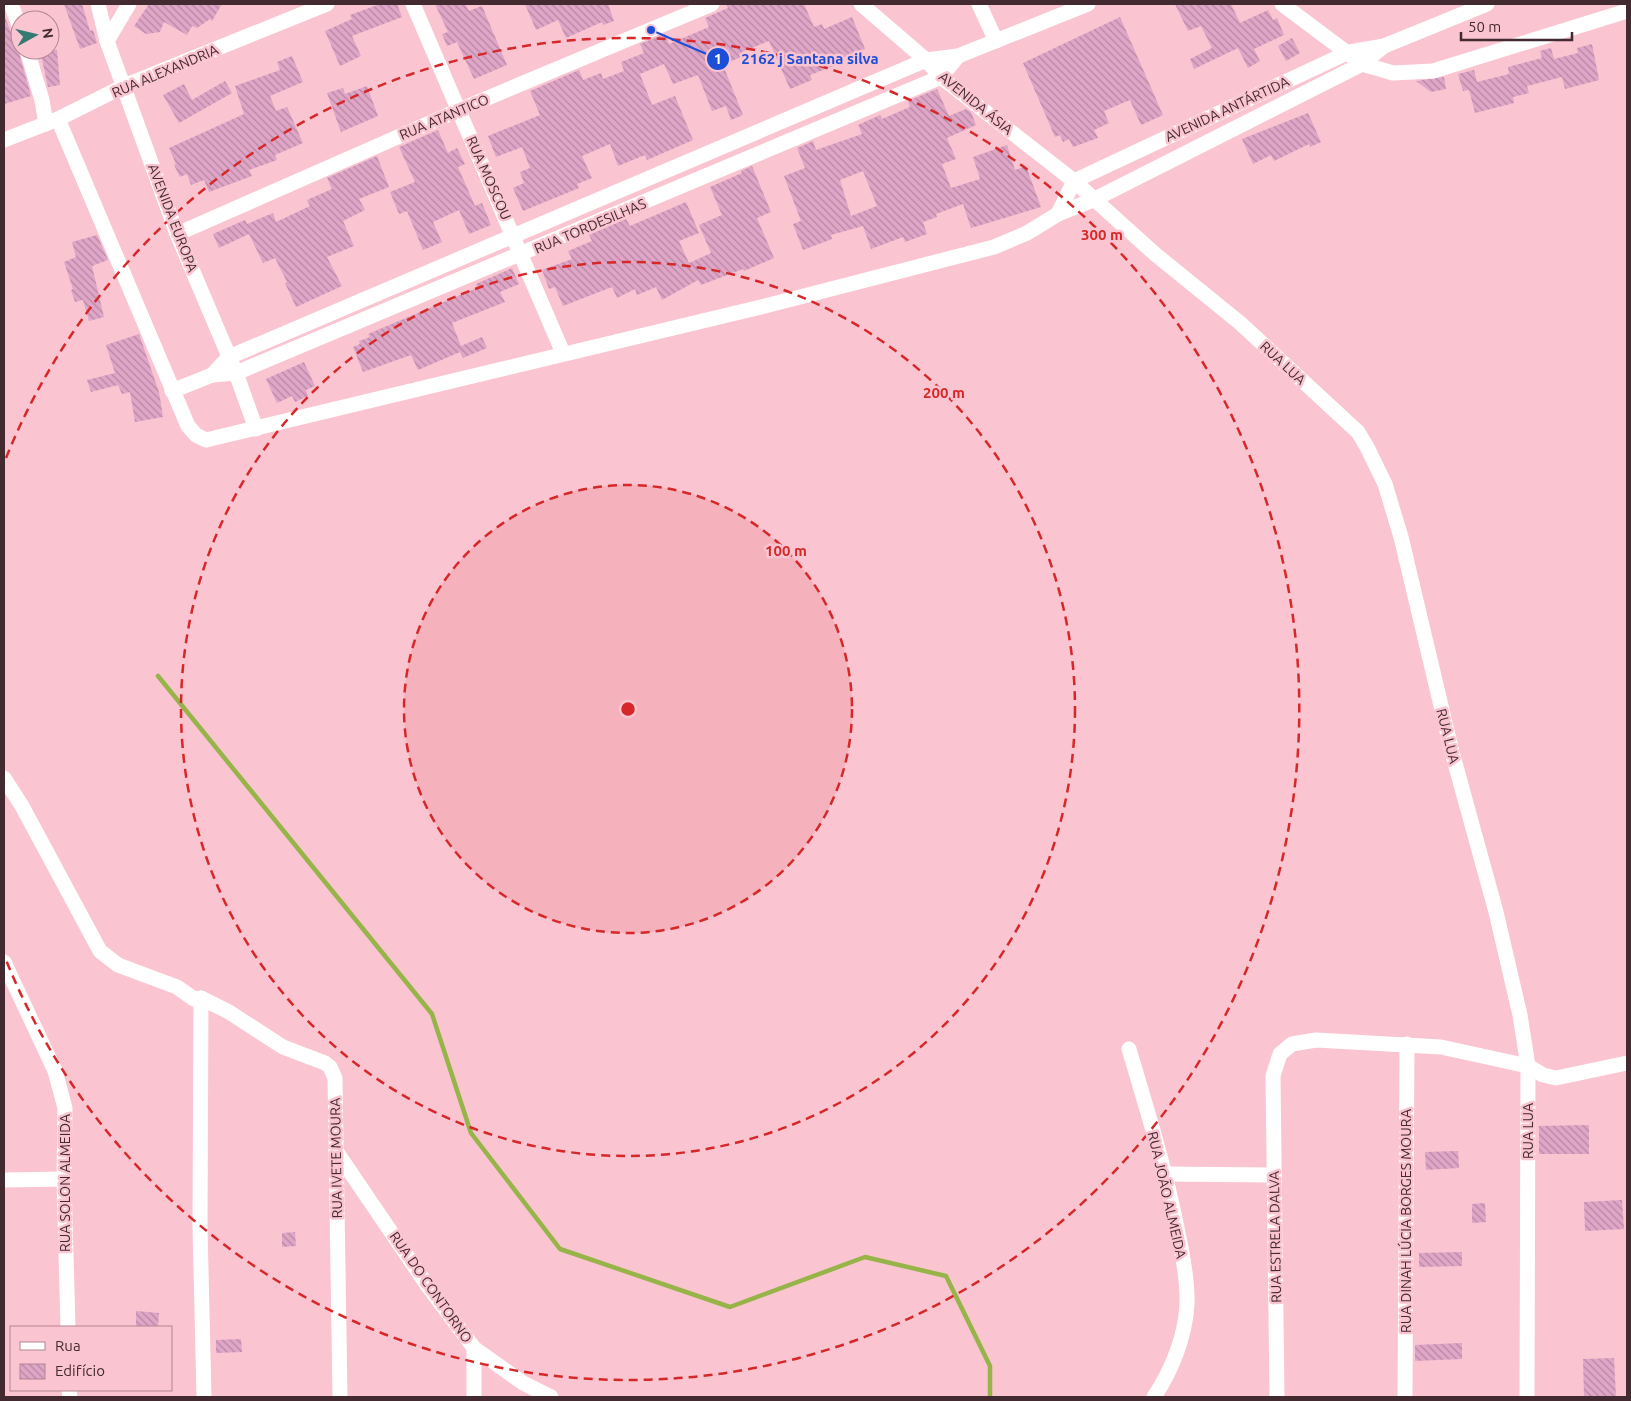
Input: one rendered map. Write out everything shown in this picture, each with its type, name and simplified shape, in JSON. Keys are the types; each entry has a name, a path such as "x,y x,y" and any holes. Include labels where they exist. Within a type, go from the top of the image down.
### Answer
{"street":[{"name":"AVENIDA EUROPA","path":"98,4 107,41 177,234 236,373 256,429"},
{"path":"107,41 129,4"},
{"name":"RUA ALEXANDRIA","path":"4,140 52,121 124,86 327,4"},
{"name":"RUA MOSCOU","path":"413,4 514,234 563,353"},
{"name":"RUA ATANTICO","path":"177,234 458,110 712,4"},
{"name":"AVENIDA ÁSIA","path":"861,4 926,60 941,77 1074,181 1093,200"},
{"path":"979,4 996,41"},
{"name":"RUA TORDESILHAS","path":"212,375 229,357 514,234 926,60 958,56 1088,4"},
{"path":"1282,4 1349,52 1362,64 1393,73 1433,71 1627,11"},
{"name":"AVENIDA ANTÁRTIDA","path":"1074,181 1349,52 1384,46 1487,4"},
{"name":"AVENIDA ANTÁRTIDA","path":"172,391 188,426 201,438 215,439 563,353 765,306 994,247 1027,233 1058,214 1093,200 1362,64 1384,46"},
{"name":"RUA TORDESILHAS","path":"172,391 212,375 236,373 941,77 958,56"},
{"path":"30,60 42,100 172,391"},
{"path":"1058,214 1074,181"},
{"name":"RUA LUA","path":"1093,200 1155,254 1240,323 1353,428 1376,465 1385,484 1401,537 1452,752 1496,912 1520,1015 1528,1066 1527,1397"},
{"name":"RUA IVETE MOURA","path":"4,778 22,806 100,951 118,965 177,987 194,998 201,998 229,1012 283,1047 325,1063 330,1067 335,1078 340,1397"},
{"name":"RUA SOLON ALMEIDA","path":"4,962 55,1071 65,1108 64,1180 68,1326"},
{"path":"201,998 200,1227 204,1397"},
{"name":"RUA ESTRELA DALVA","path":"1277,1397 1272,1076 1280,1054 1292,1044 1303,1041 1407,1044"},
{"path":"1407,1044 1441,1047 1528,1066 1543,1075 1556,1078 1627,1063"},
{"name":"RUA DINAH LÚCIA BORGES MOURA","path":"1404,1397 1407,1044"},
{"name":"RUA JOÃO ALMEIDA","path":"1129,1049 1165,1174 1182,1251 1187,1306 1171,1368 1154,1397"},
{"name":"RUA DO CONTORNO","path":"336,1151 427,1285 474,1348 523,1383 551,1397"},
{"path":"1165,1174 1274,1175"},
{"path":"4,1180 64,1180"},
{"path":"474,1348 474,1397"}],"building":[{"path":"64,4 82,4 90,31 93,30 97,43 80,49"},
{"path":"149,4 222,4 212,21 210,19 197,28 192,26 187,35 164,22 160,32 146,34 134,26"},
{"path":"380,4 397,4 402,17 352,36 361,56 340,66 325,31 352,19 350,15"},
{"path":"435,4 465,4 469,11 482,6 507,65 474,79 457,42 447,46 442,34 448,32"},
{"path":"525,4 608,4 614,21 603,25 602,22 566,38 558,20 536,30"},
{"path":"726,4 804,4 814,27 822,24 824,29 852,17 865,49 837,60 839,64 810,75 812,80 790,89 769,41 742,52 743,56 723,65 743,115 731,120 726,106 712,111 698,75 673,84 664,64 640,74 652,105 675,96 693,140 647,160 645,155 618,166 610,144 582,156 592,178 577,184 579,188 523,211 513,188 524,183 520,172 530,168 522,147 496,157 488,136 540,115 530,91 579,70 583,80 601,73 603,79 624,71 621,62 644,53 640,44 665,34 669,44 709,27 705,18 728,8"},
{"path":"1175,4 1231,4 1240,23 1268,10 1273,20 1277,18 1284,35 1254,49 1260,61 1248,68 1238,48 1194,69 1190,59 1212,48 1201,26 1188,31"},
{"path":"4,15 10,30 10,60 21,60 31,96 4,104"},
{"path":"1120,17 1163,115 1141,125 1130,100 1104,111 1109,123 1094,130 1098,138 1073,147 1069,139 1063,142 1060,135 1055,137 1023,63"},
{"path":"1292,38 1300,53 1286,61 1278,46"},
{"path":"1592,44 1599,80 1565,89 1562,77 1527,86 1529,93 1513,97 1514,103 1475,113 1469,90 1463,91 1458,74 1474,70 1477,82 1509,74 1508,67 1542,58 1540,51 1551,48 1554,59 1578,53 1577,48"},
{"path":"292,56 303,82 270,96 276,111 287,107 303,143 275,155 277,160 249,170 252,176 209,192 204,180 191,185 187,174 180,177 169,148 244,114 235,86 280,70 277,62"},
{"path":"42,60 58,60 60,85 48,87"},
{"path":"1444,77 1446,89 1431,92 1416,81"},
{"path":"225,81 232,93 179,123 163,95 184,84 192,100"},
{"path":"367,86 378,116 341,132 327,93 343,88 345,94"},
{"path":"937,89 949,116 966,109 971,112 976,125 947,138 956,159 942,164 951,188 980,179 973,157 1007,145 1015,170 1026,166 1041,207 971,228 963,204 936,214 937,217 923,222 927,234 905,242 903,237 871,249 863,226 831,235 832,239 803,250 793,224 801,221 784,176 805,168 797,148 813,141 816,150 862,134 858,125 880,115 882,119 910,107 908,101","holes":["863,171 877,206 851,216 840,180"]},
{"path":"1308,113 1321,142 1310,147 1309,144 1274,161 1271,155 1253,164 1242,139"},
{"path":"438,130 448,153 457,148 465,164 458,167 475,206 482,203 491,225 469,234 459,210 433,222 442,242 423,250 407,211 399,214 390,192 415,182 399,147"},
{"path":"377,156 389,187 359,199 365,210 343,221 354,246 327,257 342,286 296,307 285,283 287,282 275,258 263,263 249,234 219,248 213,234 245,220 247,224 273,213 276,222 310,206 307,200 332,189 327,178"},
{"path":"752,166 771,212 757,218 774,258 744,271 743,269 701,285 698,280 662,300 656,287 637,295 635,289 617,298 612,287 563,306 555,287 549,289 542,270 572,259 568,251 592,241 589,235 626,219 630,226 686,202 699,233 679,241 689,263 711,253 699,225 722,215 710,187 742,173 741,171"},
{"path":"97,235 108,260 92,266 104,317 89,321 83,300 75,302 71,290 73,289 64,262 76,257 72,242"},
{"path":"512,268 519,284 500,292 505,302 452,323 461,346 482,337 487,348 463,358 460,352 418,370 411,355 363,372 353,347 360,344 359,341 370,337 368,334 477,288 476,284"},
{"path":"139,334 159,392 163,417 135,422 130,392 122,394 118,385 91,392 87,380 115,373 106,345"},
{"path":"304,362 315,386 306,390 308,396 295,402 292,396 277,403 266,379"},
{"path":"1589,1125 1589,1154 1539,1154 1539,1126"},
{"path":"1458,1151 1459,1168 1426,1170 1425,1152"},
{"path":"1622,1200 1624,1229 1585,1231 1584,1202"},
{"path":"1485,1203 1486,1222 1472,1223 1472,1204"},
{"path":"295,1232 296,1246 282,1247 282,1233"},
{"path":"1462,1252 1462,1266 1419,1267 1419,1253"},
{"path":"136,1311 159,1313 158,1326 136,1326"},
{"path":"241,1339 242,1352 216,1353 216,1340"},
{"path":"1462,1343 1462,1359 1415,1361 1415,1345"},
{"path":"1614,1358 1616,1397 1584,1397 1583,1359"}],"waterway":[{"path":"158,676 432,1014 471,1133 560,1249 730,1307 865,1257 946,1276 990,1366 990,1397"}],"place":[{"name":"2162 j Santana silva","path":"651,30"}]}
